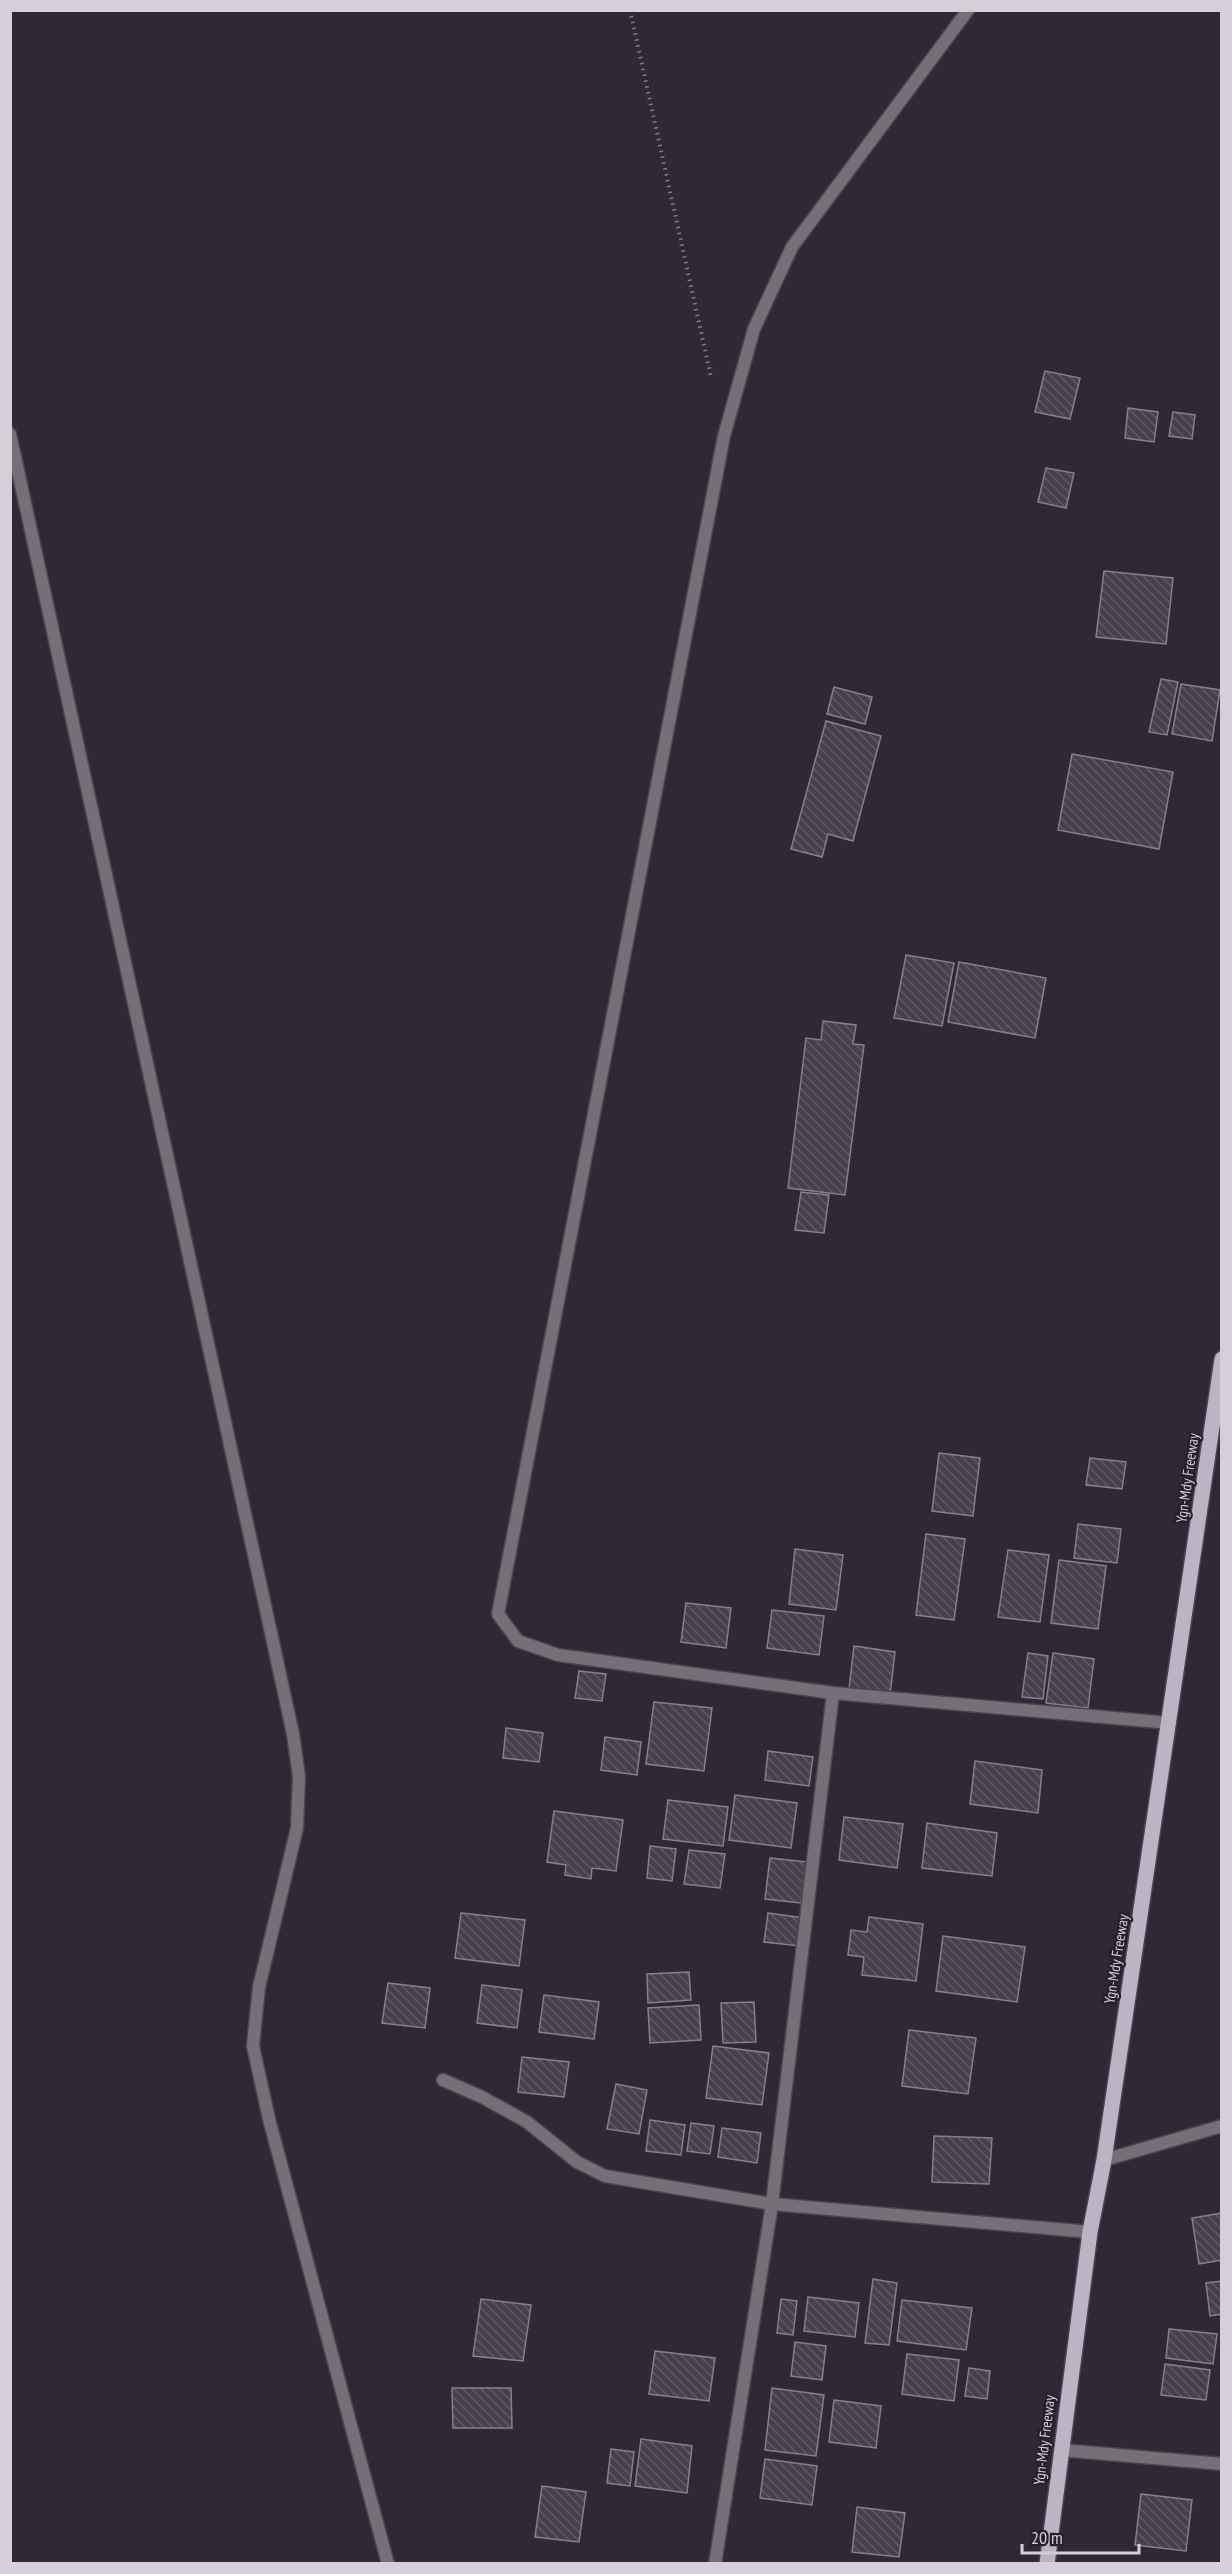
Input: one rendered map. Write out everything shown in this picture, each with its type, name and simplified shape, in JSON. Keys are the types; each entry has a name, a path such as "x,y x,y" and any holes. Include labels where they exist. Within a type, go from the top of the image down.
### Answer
{"main road":[{"name":"Ygn-Mdy Freeway","path":"1047,2564 1090,2232 1104,2160 1170,1724 1221,1359"}],"street":[{"path":"968,10 792,247 754,329 724,436 498,1614 518,1641 558,1655 833,1693 1170,1724"},
{"path":"10,434 293,1734 299,1777 297,1828 259,1987 253,2046 269,2119 388,2564"},
{"path":"715,2564 772,2204 833,1693"},
{"path":"443,2080 482,2097 526,2122 576,2162 605,2176 772,2204 1090,2232"},
{"path":"1104,2160 1221,2126"},
{"path":"1061,2450 1221,2464"}],"path":[{"path":"630,10 712,379"}],"building":[{"path":"1045,371 1080,378 1070,419 1035,412"},
{"path":"1128,408 1158,412 1154,442 1125,438"},
{"path":"1173,412 1195,415 1192,439 1169,436"},
{"path":"1046,468 1074,473 1066,508 1038,502"},
{"path":"1104,571 1173,578 1166,644 1096,637"},
{"path":"1161,679 1178,682 1167,735 1149,732"},
{"path":"1181,684 1220,690 1212,741 1172,734"},
{"path":"834,687 872,697 865,724 827,714"},
{"path":"826,721 881,736 853,841 828,834 822,857 791,849"},
{"path":"1072,754 1173,772 1159,849 1058,830"},
{"path":"906,955 954,963 942,1026 894,1018"},
{"path":"959,962 1046,978 1035,1038 948,1022"},
{"path":"823,1021 856,1025 853,1044 864,1045 845,1195 788,1188 806,1038 821,1040"},
{"path":"801,1192 829,1195 824,1233 795,1230"},
{"path":"939,1453 980,1458 973,1516 932,1511"},
{"path":"1090,1458 1126,1462 1122,1489 1086,1485"},
{"path":"1078,1524 1121,1529 1117,1563 1074,1558"},
{"path":"926,1534 965,1539 954,1620 916,1615"},
{"path":"795,1549 843,1555 836,1610 789,1604"},
{"path":"1008,1550 1049,1555 1040,1622 998,1617"},
{"path":"1059,1560 1106,1566 1098,1629 1051,1623"},
{"path":"686,1603 731,1608 726,1648 681,1642"},
{"path":"772,1610 824,1616 819,1655 767,1648"},
{"path":"854,1646 895,1652 890,1695 849,1689"},
{"path":"1028,1653 1048,1656 1043,1699 1022,1697"},
{"path":"1053,1653 1094,1659 1088,1708 1046,1703"},
{"path":"579,1671 606,1674 602,1701 575,1698"},
{"path":"654,1702 712,1708 704,1771 646,1764"},
{"path":"506,1728 543,1733 539,1762 503,1758"},
{"path":"605,1737 641,1742 637,1775 601,1770"},
{"path":"768,1751 813,1757 809,1786 765,1780"},
{"path":"975,1761 1042,1770 1038,1813 970,1804"},
{"path":"735,1795 797,1803 791,1848 729,1840"},
{"path":"668,1800 728,1807 723,1846 663,1839"},
{"path":"554,1811 623,1820 616,1871 592,1868 591,1879 565,1875 566,1865 547,1862"},
{"path":"844,1817 903,1824 897,1868 839,1860"},
{"path":"927,1823 997,1833 992,1876 922,1868"},
{"path":"650,1846 676,1849 672,1881 647,1878"},
{"path":"689,1850 725,1854 720,1888 684,1884"},
{"path":"770,1858 807,1862 801,1903 765,1899"},
{"path":"461,1913 525,1920 519,1966 455,1958"},
{"path":"768,1913 804,1918 800,1946 764,1942"},
{"path":"869,1917 923,1924 916,1981 862,1975 864,1957 848,1955 851,1930 867,1932"},
{"path":"943,1936 1025,1947 1017,2002 936,1991"},
{"path":"689,1972 691,2000 648,2003 647,1974"},
{"path":"388,1983 430,1988 425,2028 382,2023"},
{"path":"482,1985 522,1990 517,2028 477,2023"},
{"path":"544,1995 599,2002 594,2039 539,2032"},
{"path":"754,2002 756,2042 723,2043 721,2003"},
{"path":"699,2005 701,2040 650,2043 648,2008"},
{"path":"909,2030 976,2038 968,2094 902,2086"},
{"path":"713,2046 769,2053 762,2105 706,2098"},
{"path":"522,2057 569,2062 564,2097 518,2092"},
{"path":"616,2084 647,2090 639,2134 607,2129"},
{"path":"650,2120 685,2125 681,2155 646,2151"},
{"path":"691,2123 714,2126 710,2154 687,2151"},
{"path":"722,2128 761,2133 757,2163 718,2157"},
{"path":"934,2136 992,2138 989,2184 932,2182"},
{"path":"1222,2213 1222,2260 1199,2264 1192,2218"},
{"path":"873,2279 897,2283 889,2345 865,2343"},
{"path":"1222,2281 1222,2314 1210,2316 1206,2283"},
{"path":"808,2297 859,2303 855,2337 804,2331"},
{"path":"481,2299 531,2305 523,2361 473,2356"},
{"path":"781,2299 797,2301 793,2335 777,2333"},
{"path":"902,2300 972,2308 966,2350 897,2341"},
{"path":"1169,2329 1217,2334 1213,2364 1166,2358"},
{"path":"795,2342 826,2346 822,2380 791,2376"},
{"path":"655,2351 715,2358 709,2401 649,2394"},
{"path":"907,2354 959,2360 954,2401 902,2394"},
{"path":"1165,2364 1210,2370 1206,2400 1161,2395"},
{"path":"969,2368 990,2371 987,2399 965,2396"},
{"path":"452,2388 511,2388 512,2428 453,2428"},
{"path":"772,2388 824,2395 816,2456 765,2450"},
{"path":"834,2400 881,2406 876,2448 829,2442"},
{"path":"641,2439 692,2446 687,2493 635,2486"},
{"path":"611,2449 634,2452 630,2486 607,2483"},
{"path":"765,2459 817,2466 812,2505 760,2498"},
{"path":"542,2486 586,2492 579,2542 535,2537"},
{"path":"1141,2494 1192,2500 1186,2551 1135,2545"},
{"path":"857,2507 905,2513 899,2557 852,2552"}]}
